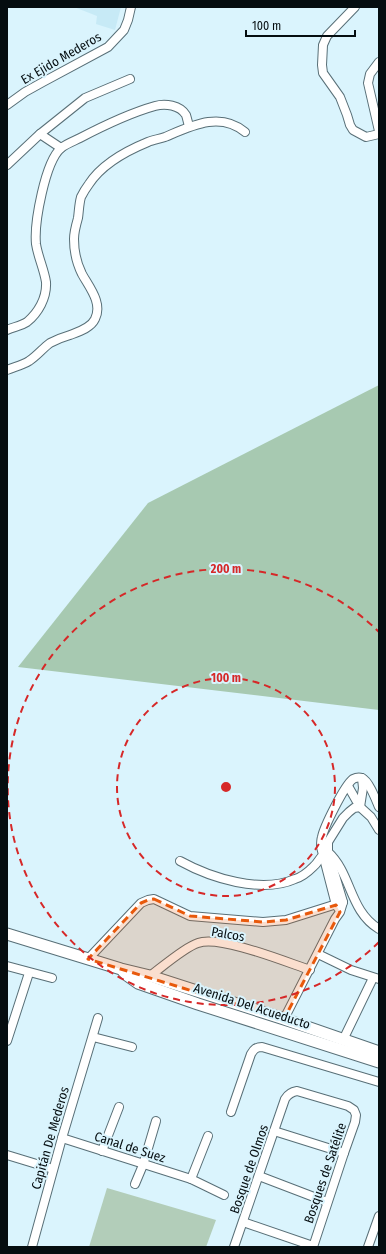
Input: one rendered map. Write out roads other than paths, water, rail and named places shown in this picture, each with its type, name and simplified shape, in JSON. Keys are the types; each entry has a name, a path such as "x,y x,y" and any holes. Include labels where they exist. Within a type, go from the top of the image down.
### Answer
{"street":[{"name":"Ex Ejido Mederos","path":"7,105 25,92 108,47 124,30 131,7"},
{"path":"355,7 327,36 323,45 322,65 323,72 340,98 353,130 366,137 379,132 368,83 370,74 379,62"},
{"path":"7,165 40,134 85,98 130,80"},
{"path":"7,330 26,322 36,312 45,294 46,283 36,243 36,228 42,191 54,159 61,148 105,125 157,105 176,107 186,115 189,126"},
{"path":"7,370 28,362 49,344 80,331 89,326 95,320 97,308 96,302 92,291 82,275 77,263 74,239 81,197 89,183 108,164 148,142 189,126 210,122 222,122 231,123 245,132"},
{"path":"40,134 61,148"},
{"path":"360,778 363,788 360,807"},
{"path":"284,1019 318,954 335,919 339,906 326,854 321,847 321,838 324,829 338,800 352,780 360,778 367,783 379,807"},
{"path":"348,786 360,807 371,817 379,830"},
{"path":"180,861 198,871 224,880 246,884 278,884 296,879 314,866 326,854 328,842 343,818 354,808 360,807"},
{"path":"326,854 336,860 358,908 372,925 379,929"},
{"path":"88,959 141,903 148,900 154,899 190,916 262,922 286,920 339,906"},
{"name":"Avenida Del Acueducto","path":"7,934 121,969 150,976 284,1019 379,1052"},
{"name":"Palcos","path":"150,976 198,942 212,941 228,943 310,970"},
{"path":"318,954 351,970 376,978 343,1040"},
{"path":"7,966 52,978"},
{"name":"Avenida Del Acueducto","path":"121,969 138,983 198,1004 379,1062"},
{"path":"7,1041 29,973"},
{"name":"Capitán De Mederos","path":"32,1247 53,1168 98,1018"},
{"path":"93,1037 132,1047"},
{"path":"231,1112 251,1054 257,1047 262,1047 379,1082"},
{"name":"Bosques de Satélite","path":"285,1098 292,1092 297,1091 348,1106 354,1110 356,1116 313,1247"},
{"name":"Bosque de Olmos","path":"234,1247 285,1098"},
{"path":"102,1151 119,1107"},
{"path":"135,1184 143,1165 156,1121"},
{"path":"274,1131 344,1153"},
{"path":"191,1179 208,1136"},
{"name":"Canal de Suez","path":"62,1138 191,1179 224,1195"},
{"path":"7,1155 53,1168"},
{"path":"259,1176 327,1202"},
{"path":"368,1247 379,1216"},
{"path":"243,1222 313,1247"}]}
